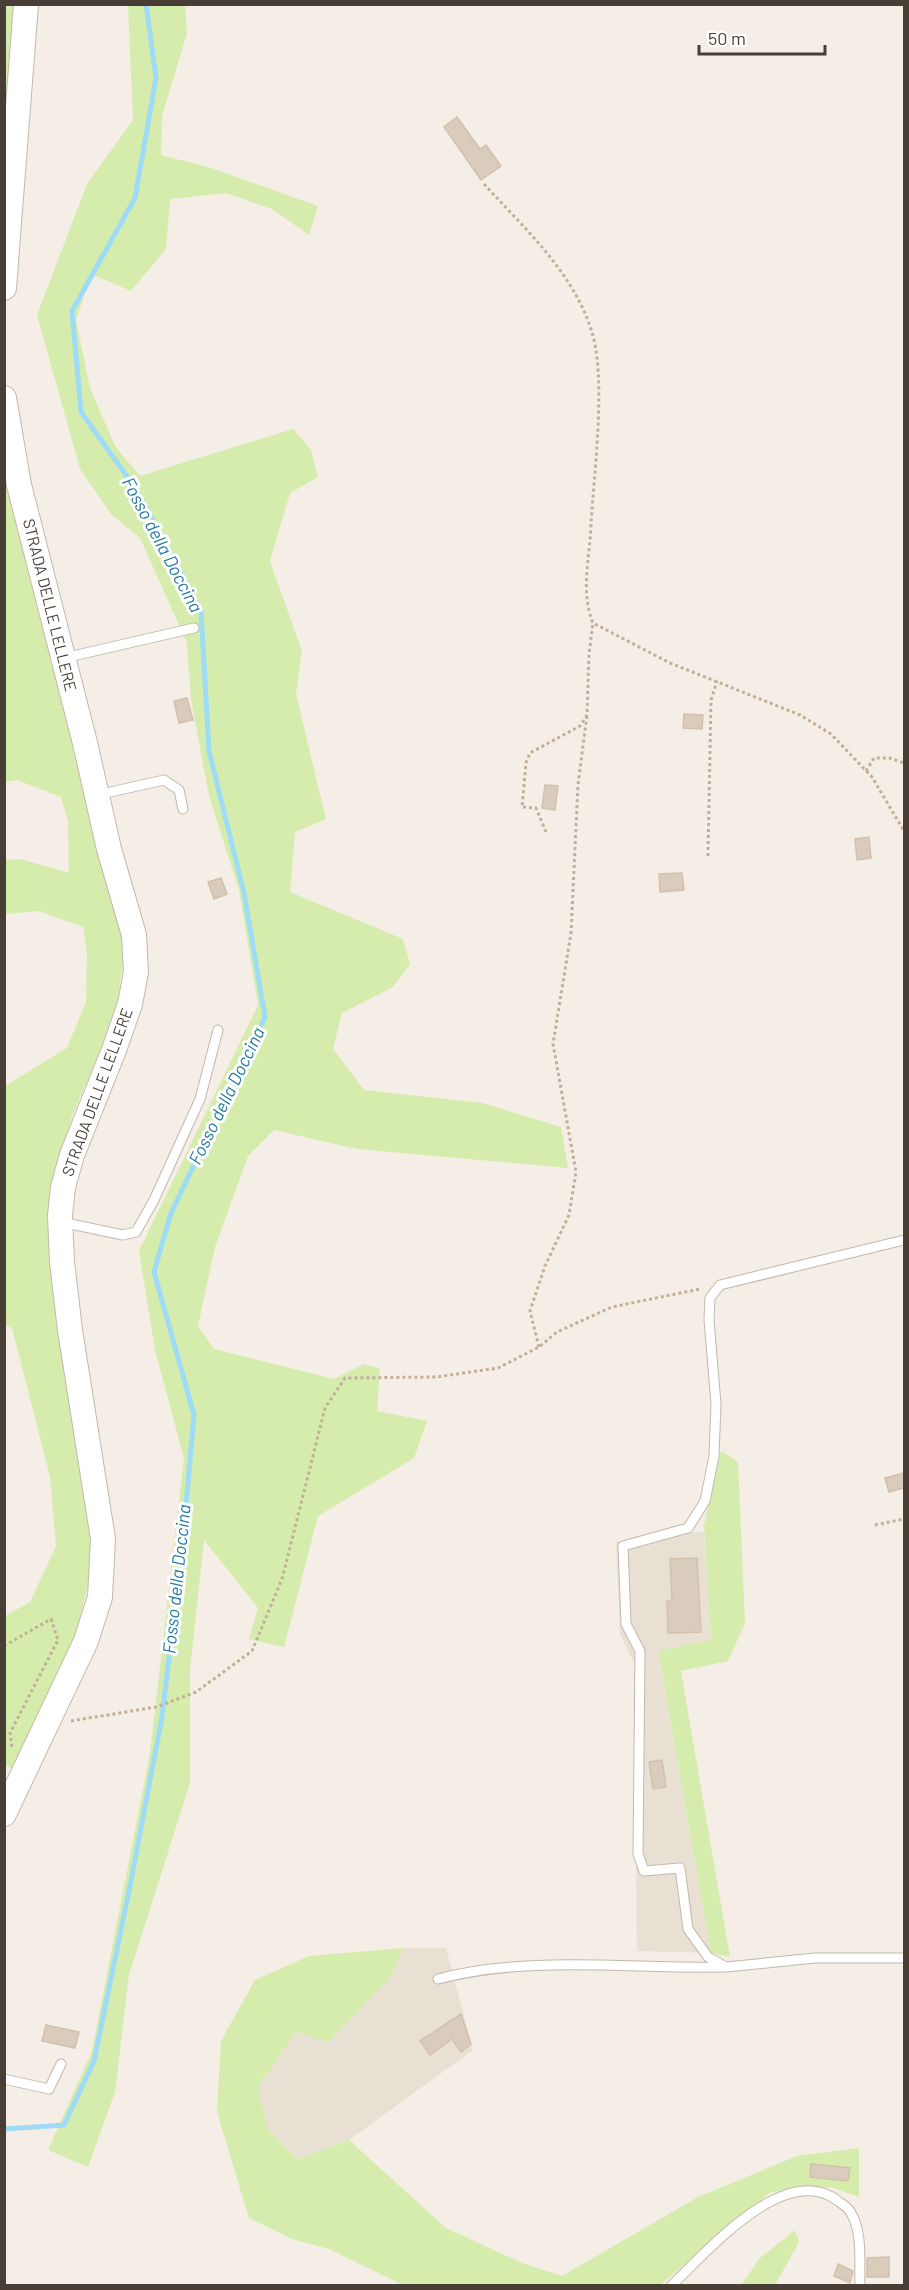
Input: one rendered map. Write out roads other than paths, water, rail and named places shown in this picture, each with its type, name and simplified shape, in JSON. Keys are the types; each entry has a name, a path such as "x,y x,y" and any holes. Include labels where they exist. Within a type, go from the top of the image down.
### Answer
{"street":[{"path":"4,288 26,4"},
{"name":"STRADA DELLE LELLERE","path":"4,398 19,485 109,849 134,935 136,972 129,1004 114,1050 72,1155 63,1187 62,1262 70,1330 103,1539 104,1570 100,1597 86,1641 4,1814"}],"lane":[{"path":"63,658 194,628"},
{"path":"97,795 164,780 179,790 183,809"},
{"path":"61,1222 123,1235 136,1232 154,1200 200,1099 218,1030"},
{"path":"726,1967 708,1957 688,1929 681,1868 644,1871 638,1854 640,1651 626,1624 623,1546 688,1528 705,1501 714,1456 716,1404 709,1320 710,1298 720,1285 904,1240"},
{"path":"438,1978 475,1969 554,1965 654,1969 726,1967 815,1958 904,1958"},
{"path":"4,2079 49,2089 61,2064"},
{"path":"671,2286 753,2211 773,2199 801,2191 826,2192 851,2211 858,2232 860,2286"}],"waterway":[{"name":"Fosso della Doccina","path":"4,2129 64,2125 94,2061 162,1717 183,1539 194,1415 154,1272 171,1213 265,1017 244,893 209,751 201,611 136,489 81,412 72,311 135,198 156,78 146,4"}]}
